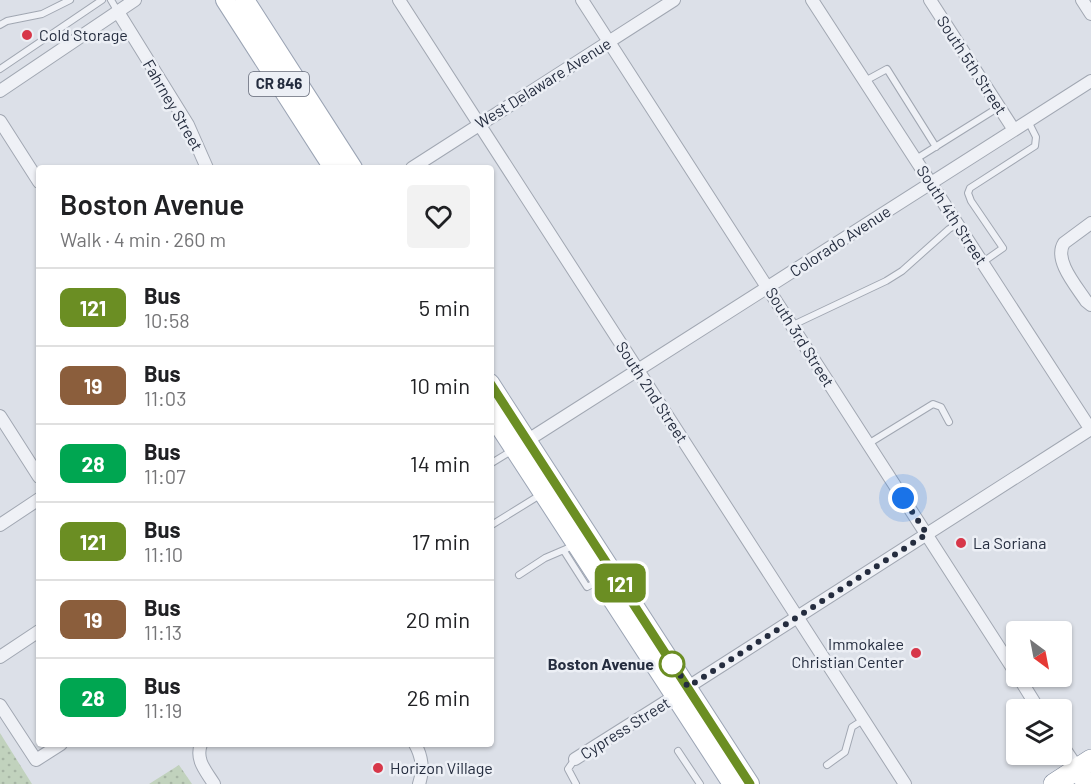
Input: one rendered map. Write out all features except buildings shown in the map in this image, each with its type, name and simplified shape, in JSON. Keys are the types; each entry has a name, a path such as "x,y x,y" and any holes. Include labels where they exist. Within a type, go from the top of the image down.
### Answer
{"highway":[{"path":"1054,784 1085,771"}],"main road":[{"name":"CR 846","path":"225,0 331,165"},
{"name":"CR 846","path":"245,0 351,165"},
{"path":"494,391 570,547 600,580 750,784"},
{"path":"494,415 521,445 681,692 732,784"}],"street":[{"path":"0,91 135,0"},
{"name":"South 2nd Street","path":"399,0 905,784"},
{"name":"South 3rd Street","path":"582,0 1006,657"},
{"name":"West Delaware Avenue","path":"417,165 674,0"},
{"name":"South 4th Street","path":"812,0 1091,429"},
{"name":"South 5th Street","path":"930,0 1014,130"},
{"path":"1082,0 1091,14"},
{"name":"Fahrney Street","path":"118,12 191,132 206,165"},
{"name":"Colorado Avenue","path":"521,445 1091,81"},
{"path":"0,121 36,177"},
{"path":"1091,223 1061,248 1062,262 1086,301 1091,305"},
{"path":"0,416 36,472"},
{"path":"681,692 1091,429"},
{"path":"0,525 36,501"},
{"path":"0,657 36,634"},
{"name":"Cypress Street","path":"574,759 681,692"},
{"path":"0,705 36,760 56,747"},
{"path":"200,747 198,755 200,761 214,784"},
{"path":"416,747 422,763 419,784"},
{"path":"1072,756 1085,771"}],"lane":[{"path":"0,25 7,21 42,14 70,0"},
{"path":"0,69 102,0"},
{"path":"111,0 118,12"},
{"path":"865,81 887,69 936,147"},
{"path":"916,159 999,106"},
{"path":"983,262 1003,248 968,194 970,188 1035,146 1036,137 1028,121"},
{"path":"792,325 886,281 902,271 949,229 958,224"},
{"path":"868,444 933,404 941,407 949,422"},
{"path":"494,462 521,445"},
{"path":"494,524 543,493"},
{"path":"519,575 545,558 570,547"},
{"path":"827,765 845,752 852,727 863,719"},
{"path":"678,751 700,784"},
{"path":"574,759 568,770 576,784"}],"green space":[{"path":"0,733 32,784 0,784"},
{"path":"179,765 192,784 149,784"}],"bus line":[{"name":"121","path":"494,389 750,784"}],"place":[{"name":"Cold Storage","path":"27,35"},
{"name":"La Soriana","path":"961,543"},
{"name":"Immokalee Christian Center","path":"916,653"},
{"name":"Boston Avenue","path":"672,664"},
{"name":"Horizon Village","path":"378,768"}],"route":[{"path":"672,664 668,656 688,687 927,534 903,498"}]}
